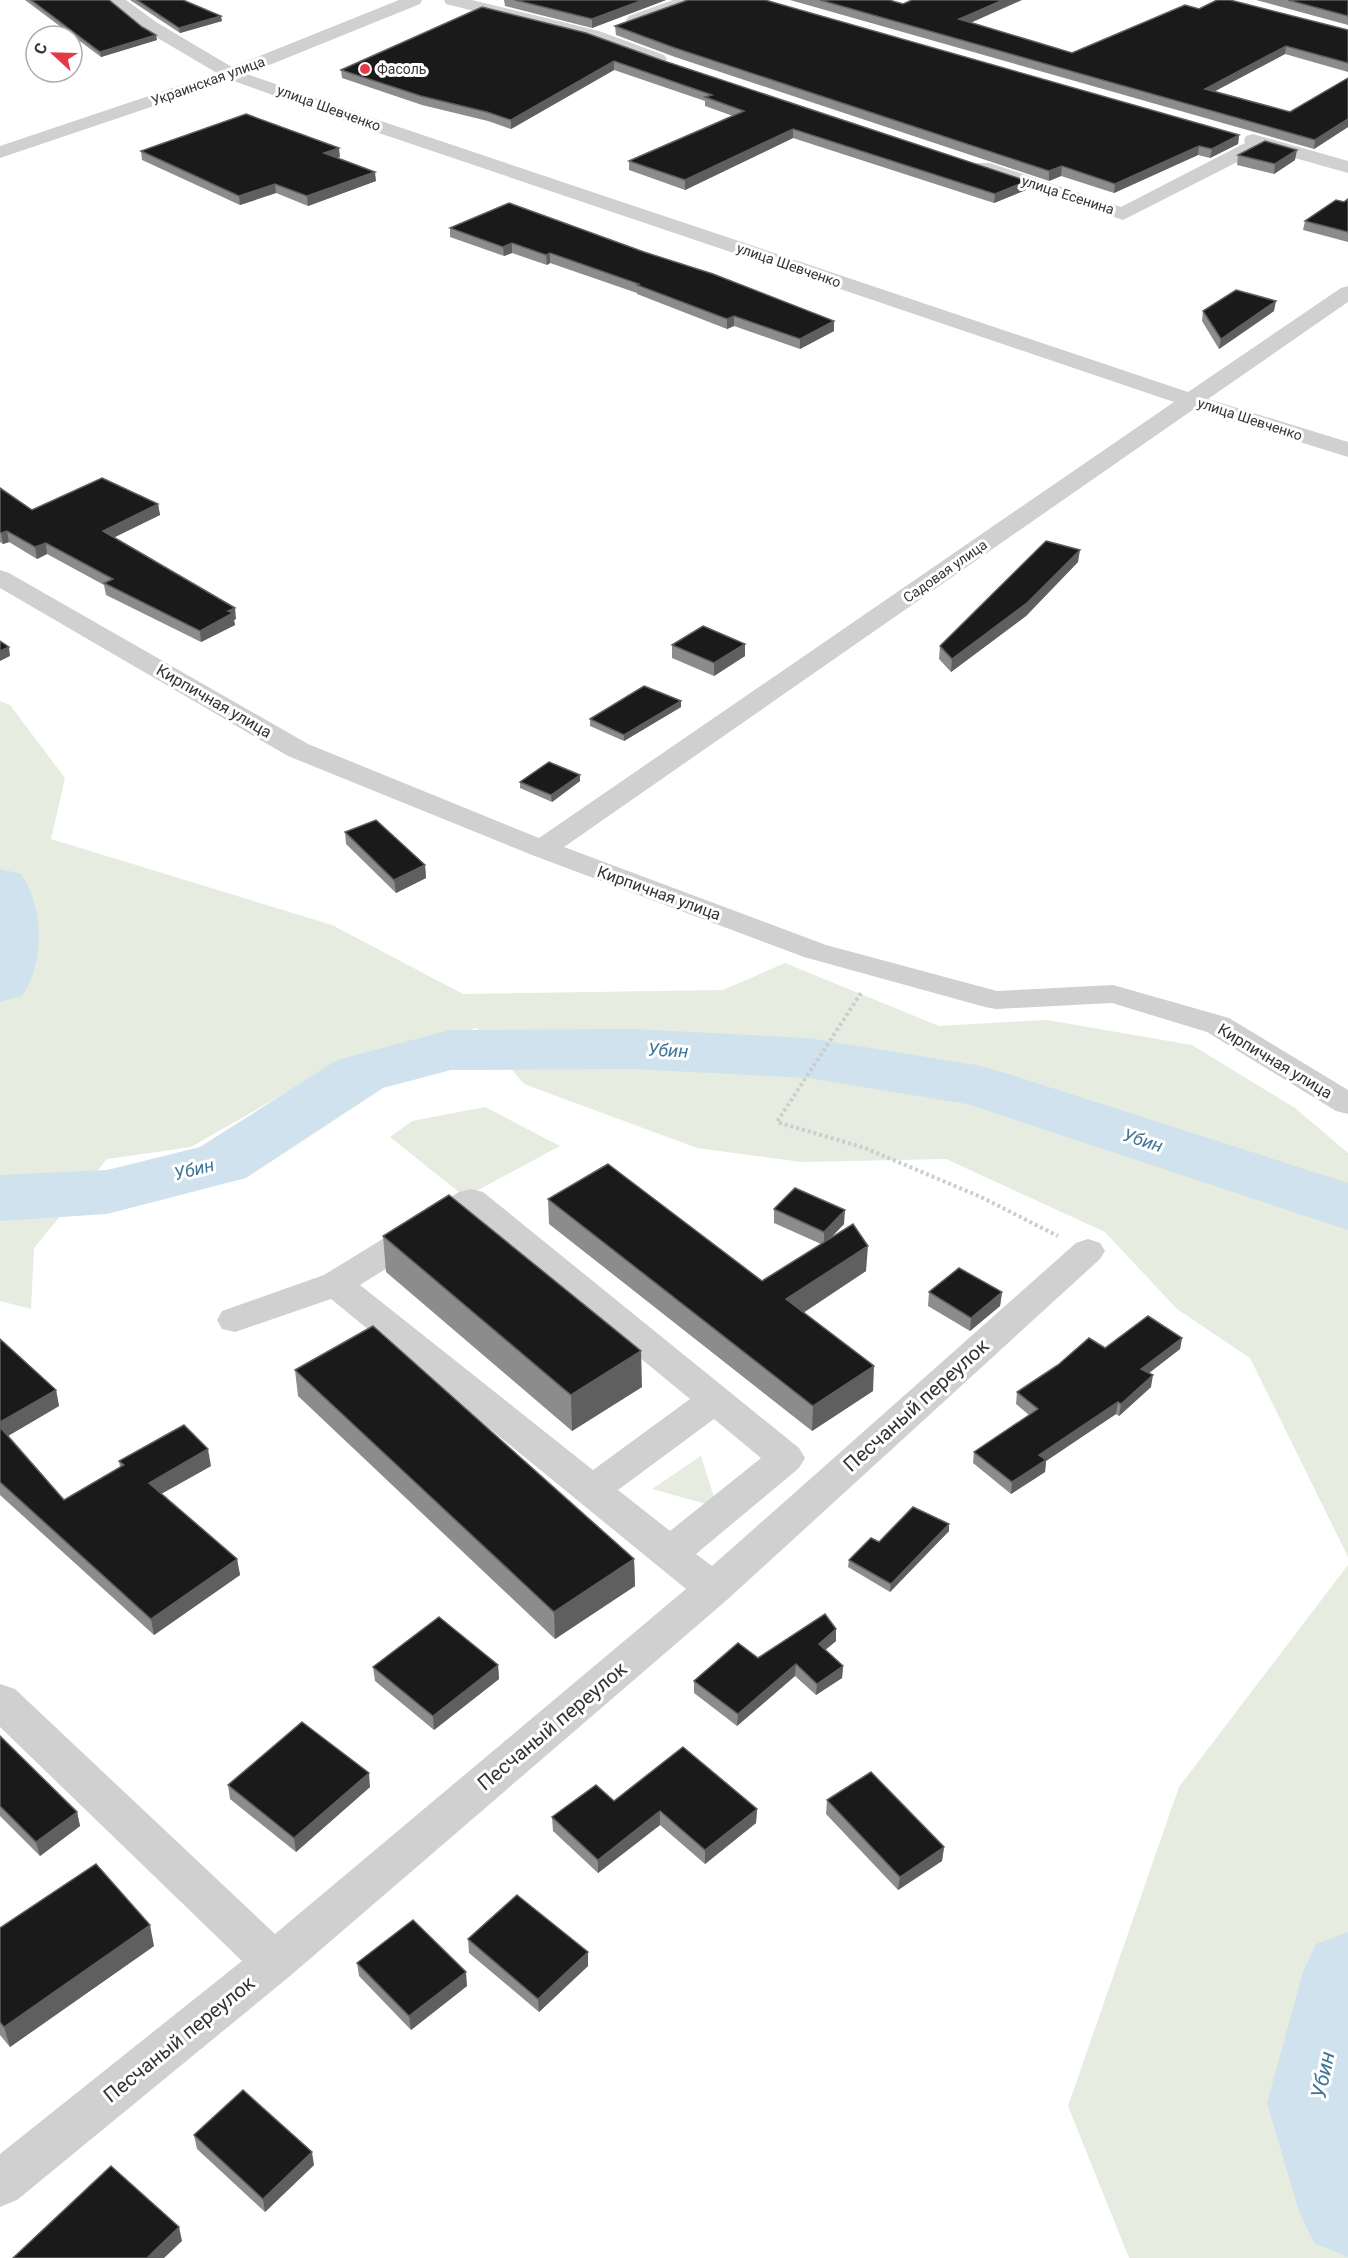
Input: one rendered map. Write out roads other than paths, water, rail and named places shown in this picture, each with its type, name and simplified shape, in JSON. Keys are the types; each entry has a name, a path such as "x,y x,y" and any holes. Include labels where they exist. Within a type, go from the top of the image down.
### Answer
{"street":[{"name":"улица Шевченко","path":"115,0 150,26 231,74 1192,401 1348,450"},
{"name":"Украинская улица","path":"0,152 231,74 414,0"},
{"path":"452,0 593,35 679,67"},
{"path":"593,35 688,0"},
{"path":"1238,135 1348,167"},
{"name":"улица Есенина","path":"968,162 1123,214 1261,142"},
{"name":"Садовая улица","path":"542,849 1348,292"},
{"name":"Кирпичная улица","path":"0,578 298,750 542,849 815,951 996,1000 1113,994 1218,1026 1348,1104"},
{"path":"235,1320 336,1284 471,1200 786,1458 670,1553"},
{"name":"Песчаный переулок","path":"0,2184 274,1962 714,1588 1088,1251"},
{"path":"336,1284 687,1569 714,1588"},
{"path":"592,1490 715,1400"},
{"path":"0,1701 274,1962"}],"waterway":[{"name":"Убин","path":"0,887 10,932 0,983"},
{"name":"Убин","path":"0,1198 107,1192 222,1163 360,1074 450,1050 633,1049 808,1058 976,1085 1257,1175 1348,1207"},
{"name":"Убин","path":"1348,1972 1314,2103 1348,2211"}],"place":[{"name":"Фасоль","path":"365,69"}]}
